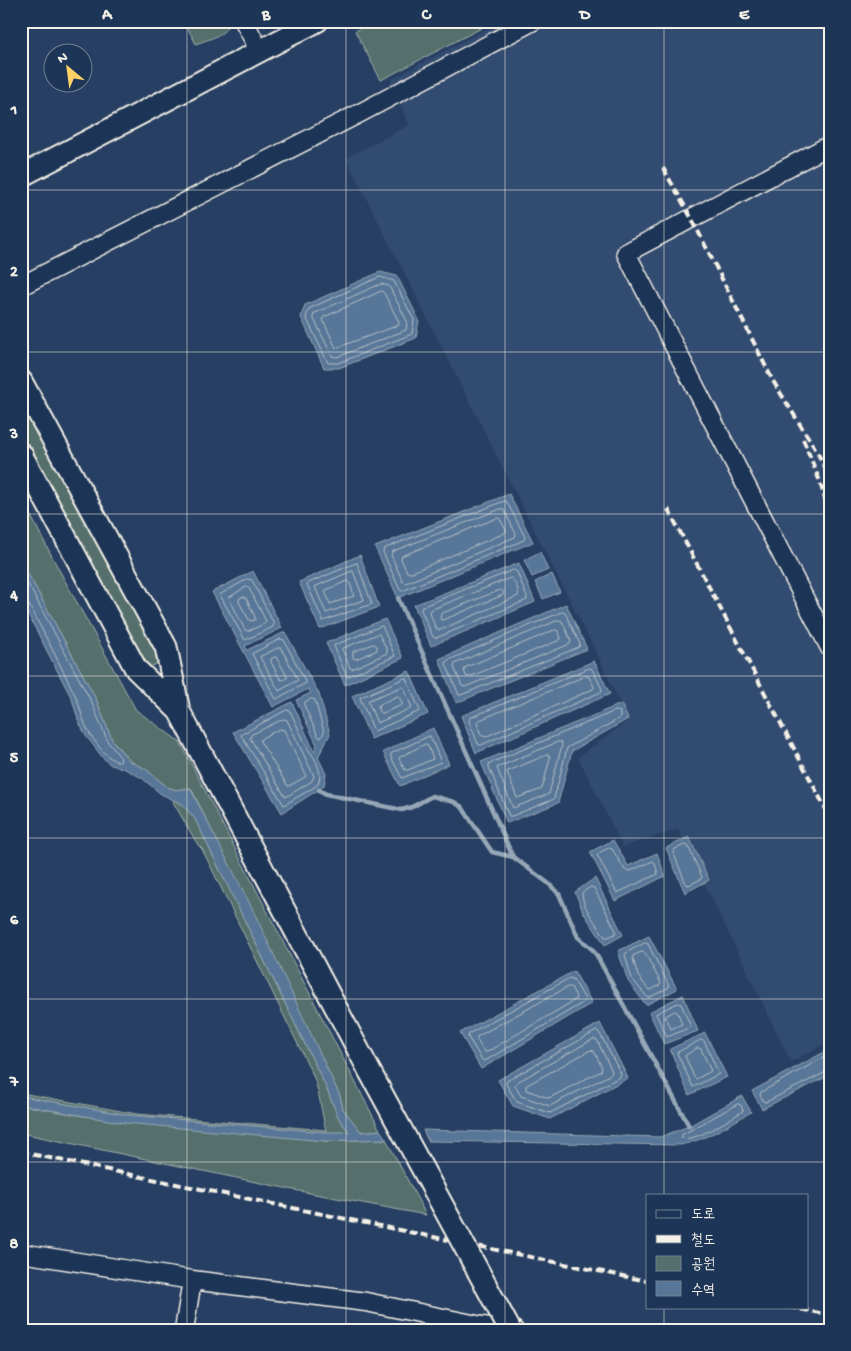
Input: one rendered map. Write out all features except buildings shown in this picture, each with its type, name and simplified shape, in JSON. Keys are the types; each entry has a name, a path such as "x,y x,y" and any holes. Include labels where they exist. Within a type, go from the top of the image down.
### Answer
{"main road":[{"path":"21,176 317,21"},
{"path":"21,381 166,647 179,711 370,1072 510,1330"},
{"path":"21,454 136,669 179,711"}],"street":[{"path":"244,21 260,52"},
{"path":"21,286 362,112 533,21"},
{"path":"830,145 626,253 830,648"},
{"path":"21,1252 192,1280 366,1302 482,1326 514,1330"},
{"path":"184,1330 192,1280"}],"shaded area":[{"path":"501,21 830,21 830,1041 791,1062 678,829 623,847 578,757 628,721 598,656 346,158 409,125 390,80"}],"green space":[{"path":"184,21 229,21 228,26 221,34 196,44"},
{"path":"373,21 495,21 381,80 355,31"},
{"path":"21,394 161,659 155,665 148,667 143,663 21,437"},
{"path":"21,497 136,710 180,742 380,1130 361,1132 343,1109 340,1096 191,788 176,790 167,787 147,770 130,761 112,740 96,699 21,561"},
{"path":"174,800 182,804 195,819 325,1085 339,1119 350,1133 128,1115 21,1096 21,1093 137,1114 326,1130 313,1075 202,849 173,802"},
{"path":"21,1105 83,1116 325,1141 386,1139 426,1215 294,1190 21,1133"}],"water":[{"path":"380,272 397,276 419,320 416,338 339,368 324,368 301,317 305,305"},
{"path":"509,494 533,542 398,598 375,547"},
{"path":"540,552 548,570 532,577 524,560"},
{"path":"360,555 379,607 320,629 299,582"},
{"path":"21,561 96,699 112,740 130,761 147,770 167,787 176,790 190,788 252,908 340,1096 343,1109 361,1132 380,1130 386,1139 325,1141 125,1123 21,1105 21,1096 128,1115 325,1132 349,1132 339,1119 325,1085 195,819 182,804 161,794 142,778 125,769 111,765 86,736 78,720 72,699 21,601"},
{"path":"519,563 535,602 431,646 414,605"},
{"path":"253,571 282,628 245,646 247,650 285,632 319,694 330,734 318,757 326,774 324,786 282,813 233,732 292,702 314,751 317,745 296,700 311,693 308,689 273,707 212,592"},
{"path":"552,574 560,592 543,599 535,582"},
{"path":"566,604 587,649 456,703 439,659"},
{"path":"385,619 403,658 345,685 326,643"},
{"path":"594,661 610,694 476,753 461,716"},
{"path":"409,671 428,714 371,739 352,696"},
{"path":"621,704 628,719 572,751 558,803 507,823 481,762"},
{"path":"433,728 449,764 400,786 383,752"},
{"path":"689,837 709,880 685,893 666,848"},
{"path":"613,840 628,866 657,853 665,876 615,901 590,852"},
{"path":"595,878 623,935 605,945 583,912 575,892"},
{"path":"649,936 677,989 646,1005 628,981 618,951"},
{"path":"574,971 592,1003 481,1069 460,1033"},
{"path":"683,995 698,1031 664,1044 649,1012"},
{"path":"600,1023 628,1078 550,1119 513,1106 498,1080"},
{"path":"705,1033 727,1077 689,1095 670,1049"},
{"path":"830,1049 830,1075 762,1109 752,1091"},
{"path":"742,1096 751,1112 708,1136 680,1145 428,1141 423,1130 660,1137 689,1126"}],"waterway":[{"path":"398,598 513,857"},
{"path":"319,790 326,794 402,810 412,807 432,796 454,802 462,807 492,852 513,857 548,883 559,894 578,937 597,956 689,1126"}],"railway":[{"path":"663,168 692,219 773,381 816,450 830,477"},
{"path":"803,439 819,479 830,516"},
{"path":"668,509 830,817"},
{"path":"21,1152 646,1281"},
{"path":"794,1308 830,1315"}]}
